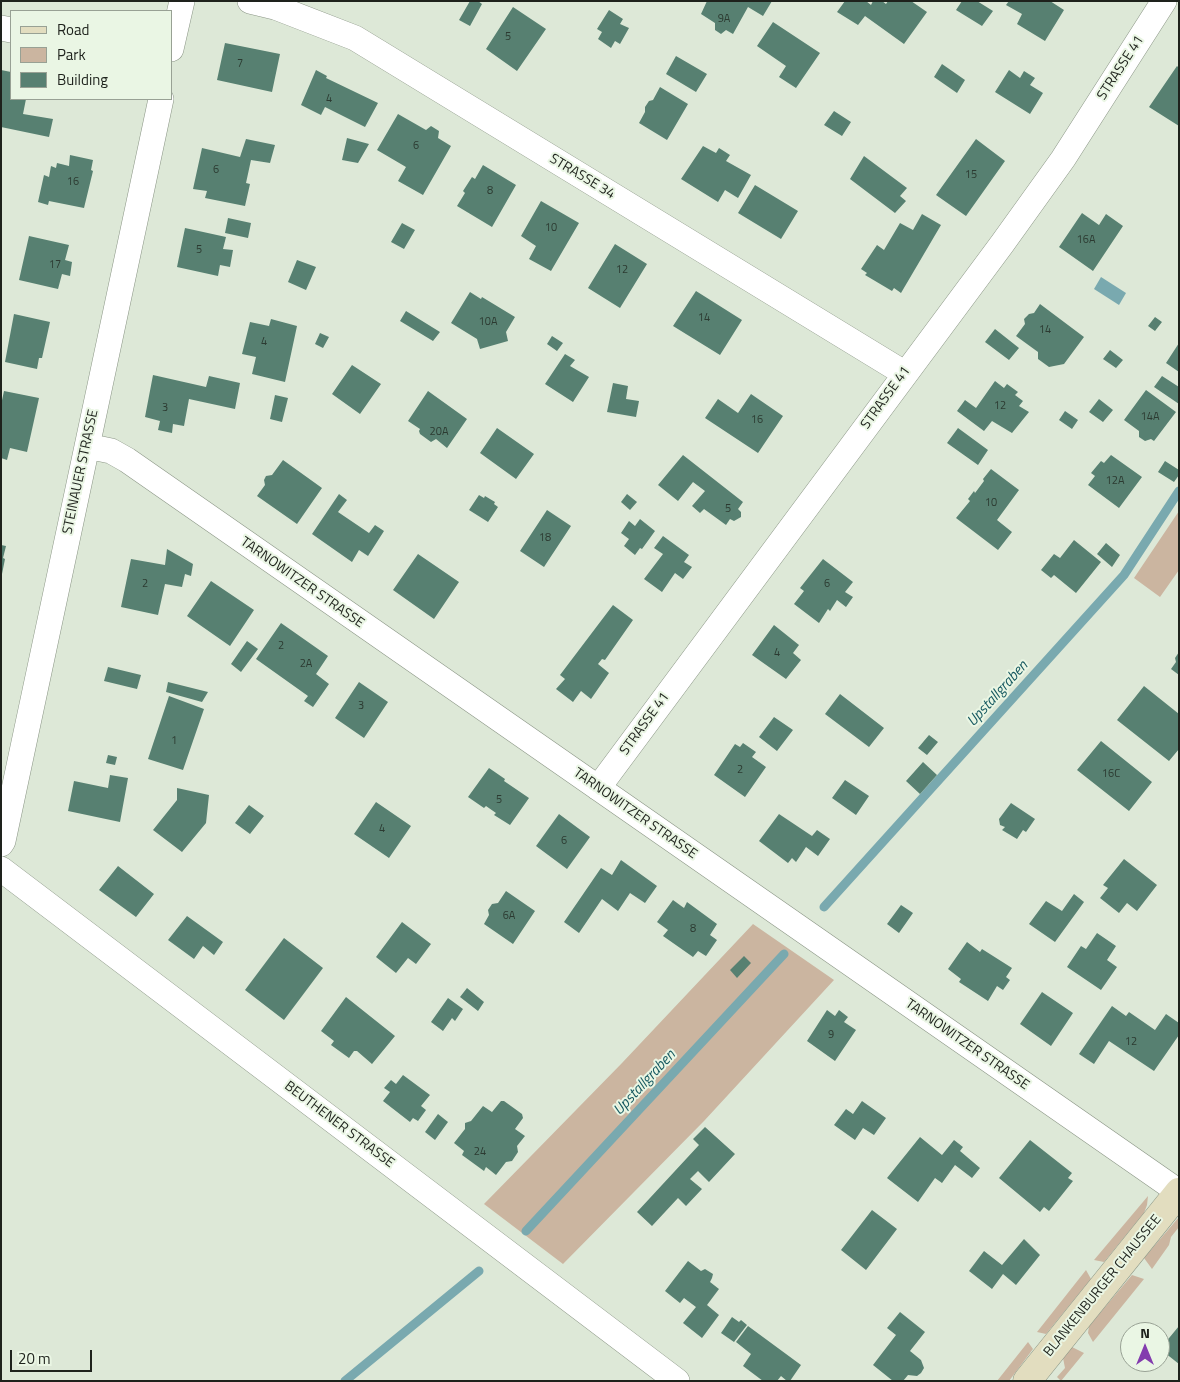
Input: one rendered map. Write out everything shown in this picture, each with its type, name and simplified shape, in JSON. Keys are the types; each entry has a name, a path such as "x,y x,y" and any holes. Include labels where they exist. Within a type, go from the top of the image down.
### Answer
{"main road":[{"name":"BLANKENBURGER CHAUSSEE","path":"1027,1381 1179,1192"}],"street":[{"path":"172,45 182,1"},
{"name":"STRASSE 34","path":"250,1 275,7 355,38 904,373"},
{"name":"STRASSE 41","path":"598,788 904,373 1002,244 1063,159 1164,1"},
{"name":"STEINAUER STRASSE","path":"1,844 161,100"},
{"name":"TARNOWITZER STRASSE","path":"87,446 111,451 127,460 1179,1192"},
{"name":"BEUTHENER STRASSE","path":"1,868 678,1381"}],"green space":[{"path":"1179,511 1179,570 1160,597 1134,578"},
{"path":"753,924 834,980 704,1121 563,1264 484,1204 622,1063"},
{"path":"1148,1196 1144,1213 1104,1262 1094,1260"},
{"path":"1179,1217 1179,1227 1152,1269 1144,1258"},
{"path":"1086,1270 1091,1279 1046,1334 1037,1332"},
{"path":"1132,1275 1144,1279 1093,1342 1088,1333 1089,1326"},
{"path":"1028,1342 1033,1349 1009,1381 997,1381"},
{"path":"1072,1347 1084,1353 1061,1381 1057,1377 1065,1368 1063,1358"}],"water":[{"path":"1101,277 1126,293 1119,305 1094,289"}],"building":[{"path":"470,1 478,1 482,4 470,26 459,20"},
{"path":"707,1 772,1 763,16 748,7 733,34 726,30 721,34 715,30 715,23 701,14"},
{"path":"845,1 866,1 871,5 873,1 882,1 886,4 888,1 911,1 927,12 904,44 865,16 858,25 837,12"},
{"path":"962,1 977,1 993,11 982,26 956,10"},
{"path":"1009,1 1050,1 1064,10 1045,41 1017,24 1022,14 1006,5"},
{"path":"513,7 546,29 517,71 486,49"},
{"path":"609,10 623,19 620,24 629,28 620,44 615,41 611,48 598,39 602,32 597,29"},
{"path":"773,22 820,53 796,88 779,77 786,66 757,46"},
{"path":"225,43 280,54 272,92 217,80"},
{"path":"676,56 707,74 696,92 666,74"},
{"path":"942,64 965,80 957,93 934,77"},
{"path":"1177,66 1179,68 1179,126 1149,107"},
{"path":"1,70 10,72 10,100 26,100 23,114 53,119 49,137 1,127"},
{"path":"316,70 327,76 326,78 378,103 365,127 325,107 321,115 301,105"},
{"path":"1009,70 1020,78 1024,71 1035,78 1030,85 1043,93 1030,114 995,92"},
{"path":"660,87 688,104 667,140 639,123 645,112 645,107 649,101 653,100"},
{"path":"834,111 851,122 842,136 824,125"},
{"path":"398,114 426,130 431,126 439,131 438,138 451,146 423,195 398,181 406,167 377,150"},
{"path":"347,138 369,144 358,163 342,160"},
{"path":"246,139 275,145 270,163 251,160 246,183 250,184 245,206 205,198 207,191 193,189 202,148 240,157"},
{"path":"976,139 1005,161 966,216 936,195"},
{"path":"703,146 716,153 719,148 730,155 726,161 751,175 738,198 725,190 718,202 681,179"},
{"path":"70,155 93,160 91,170 93,171 84,208 49,201 48,205 38,202 44,175 49,177 51,166 56,168 57,163 69,166"},
{"path":"864,156 907,188 900,196 906,201 895,213 850,179"},
{"path":"483,165 516,185 492,227 457,206 465,193 463,191 472,177 475,179"},
{"path":"755,185 798,211 781,239 738,213"},
{"path":"541,201 579,223 551,271 529,259 536,246 521,236"},
{"path":"1082,213 1099,225 1106,214 1123,226 1093,271 1059,247"},
{"path":"922,214 941,225 901,293 894,288 892,291 865,275 867,273 861,269 877,245 884,250 900,223 913,230"},
{"path":"228,218 251,223 248,238 225,233"},
{"path":"402,223 415,230 404,249 391,242"},
{"path":"185,228 226,237 223,249 233,250 230,267 220,265 218,276 177,267"},
{"path":"29,236 69,245 65,260 72,262 70,276 62,274 58,289 19,280"},
{"path":"615,244 647,264 620,308 588,288"},
{"path":"297,260 316,267 306,290 288,282"},
{"path":"696,291 742,320 720,355 673,326"},
{"path":"470,292 515,317 506,332 508,341 480,349 477,339 451,323"},
{"path":"1040,304 1084,337 1064,364 1049,367 1038,359 1038,352 1016,336 1025,324 1024,319 1029,314 1034,313"},
{"path":"406,311 440,332 433,341 400,321"},
{"path":"14,314 50,322 42,358 39,358 37,369 5,362"},
{"path":"1155,317 1162,322 1155,331 1148,326"},
{"path":"271,319 297,326 285,382 252,374 256,357 242,354 250,322 269,326"},
{"path":"995,329 1019,348 1009,360 985,342"},
{"path":"320,333 329,337 323,348 315,344"},
{"path":"552,336 563,343 557,351 547,344"},
{"path":"1179,343 1179,372 1166,363"},
{"path":"1110,350 1123,360 1116,368 1103,359"},
{"path":"565,354 575,360 570,366 589,377 573,402 545,384"},
{"path":"352,365 381,384 360,414 332,394"},
{"path":"153,375 206,387 209,376 240,383 235,409 189,399 184,426 173,424 172,433 158,430 160,421 145,417"},
{"path":"1162,376 1179,387 1179,404 1154,387"},
{"path":"995,381 1004,388 1007,384 1018,392 1015,395 1023,401 1019,406 1029,412 1012,433 992,421 984,431 957,411 965,400 976,408"},
{"path":"613,383 628,386 626,399 639,401 636,417 607,412"},
{"path":"1146,390 1176,412 1154,441 1151,439 1145,441 1139,437 1139,431 1124,420"},
{"path":"4,391 39,398 27,452 10,448 7,460 1,458 1,405"},
{"path":"428,391 467,419 447,448 436,439 431,442 420,434 420,429 408,421"},
{"path":"751,394 783,416 758,453 705,418 718,399 738,413"},
{"path":"275,395 288,398 282,422 270,419"},
{"path":"1099,399 1113,410 1103,422 1089,412"},
{"path":"1065,411 1078,420 1072,429 1059,420"},
{"path":"497,428 534,454 516,479 480,453"},
{"path":"958,428 988,450 978,465 947,443"},
{"path":"683,455 743,502 738,509 741,512 741,517 734,521 730,519 726,525 704,509 700,513 692,506 705,491 693,482 678,501 658,485"},
{"path":"1111,455 1142,477 1119,508 1088,485 1095,476 1091,473 1101,461 1104,463"},
{"path":"283,460 322,488 297,524 257,496 265,485 264,480 266,476 272,475"},
{"path":"1165,461 1179,470 1179,475 1174,482 1158,472"},
{"path":"991,469 1019,490 997,520 1012,532 998,550 956,518 970,501 968,499 974,491 975,493"},
{"path":"339,494 347,500 338,512 369,533 375,525 384,531 368,556 359,550 352,562 312,534"},
{"path":"627,494 637,502 630,510 621,502"},
{"path":"479,495 495,502 494,504 498,507 488,522 469,510"},
{"path":"547,510 571,526 544,567 520,551"},
{"path":"640,519 655,531 642,549 640,548 635,555 624,546 629,539 621,533 629,521 635,526"},
{"path":"663,536 689,555 684,562 692,567 683,579 675,573 662,592 644,579 663,554 654,548"},
{"path":"1074,540 1101,562 1076,593 1054,575 1051,578 1041,570 1054,554 1060,558"},
{"path":"1106,543 1120,555 1112,567 1097,554"},
{"path":"1,545 6,546 2,574"},
{"path":"167,549 193,564 191,576 185,574 182,587 165,584 158,615 121,607 131,559 165,565"},
{"path":"418,554 459,582 434,619 393,590"},
{"path":"823,559 853,582 845,592 853,597 846,607 837,600 830,611 828,609 819,623 794,604 804,591 800,588"},
{"path":"211,581 254,610 230,646 187,616"},
{"path":"613,605 633,620 605,660 602,659 598,664 609,673 591,699 581,691 573,702 556,689 565,679 560,675"},
{"path":"281,623 328,656 316,674 329,684 313,707 304,701 308,696 256,659"},
{"path":"774,625 799,645 793,653 801,660 786,679 752,655"},
{"path":"247,641 258,649 241,672 231,664"},
{"path":"1179,652 1179,675 1171,669 1176,662 1175,658"},
{"path":"108,667 141,675 137,689 104,681"},
{"path":"168,682 208,692 202,702 166,692"},
{"path":"359,682 388,702 364,738 335,718"},
{"path":"1144,686 1179,714 1179,749 1169,761 1117,720"},
{"path":"840,694 884,728 869,747 825,714"},
{"path":"169,696 204,709 183,770 148,759"},
{"path":"774,717 793,730 777,751 759,737"},
{"path":"929,735 938,742 927,755 918,748"},
{"path":"1101,741 1152,782 1129,811 1077,770"},
{"path":"743,743 756,752 752,757 766,767 745,797 714,775 735,744 740,747"},
{"path":"108,755 117,757 115,765 106,763"},
{"path":"923,762 937,775 920,794 906,781"},
{"path":"489,768 529,798 510,825 494,815 496,813 486,806 484,808 468,797"},
{"path":"110,775 128,778 120,822 68,811 74,781 108,788"},
{"path":"845,780 869,796 856,815 832,798"},
{"path":"177,788 209,795 206,823 182,852 153,830 177,800"},
{"path":"376,802 411,826 389,858 354,834"},
{"path":"1011,803 1035,819 1026,832 1023,830 1017,839 1002,830 1005,827 1000,825 999,819"},
{"path":"249,805 264,816 250,834 235,823"},
{"path":"559,814 590,837 567,869 536,846"},
{"path":"779,814 812,836 817,830 830,839 818,856 806,847 796,862 792,858 788,863 759,841"},
{"path":"1124,859 1157,885 1137,911 1127,903 1119,913 1100,898 1108,888 1103,885"},
{"path":"621,860 657,886 645,903 630,893 618,911 602,899 579,933 564,922 601,868 612,875"},
{"path":"118,866 154,894 136,917 99,890"},
{"path":"506,891 535,911 513,944 484,924 492,904 498,903"},
{"path":"1074,894 1084,902 1055,942 1029,924 1046,901 1062,911"},
{"path":"673,900 684,908 687,902 717,924 710,935 717,940 706,956 698,951 693,957 663,936 668,930 657,922"},
{"path":"901,905 913,913 899,933 887,924"},
{"path":"187,916 223,942 214,955 203,946 194,959 168,940"},
{"path":"402,922 431,944 416,964 408,958 396,973 376,957"},
{"path":"1097,933 1116,946 1107,960 1117,967 1101,990 1067,967 1081,946 1086,949"},
{"path":"284,938 323,968 284,1020 245,990"},
{"path":"967,942 980,952 982,949 1012,968 1006,977 1010,980 1003,990 997,986 988,1001 959,982 961,979 948,969"},
{"path":"744,956 751,963 737,978 730,970"},
{"path":"467,988 484,1002 478,1011 460,997"},
{"path":"1042,992 1073,1013 1051,1046 1020,1024"},
{"path":"346,997 395,1036 372,1064 357,1051 354,1051 349,1058 331,1045 334,1041 321,1031"},
{"path":"448,998 463,1009 455,1021 452,1018 443,1031 431,1022"},
{"path":"1112,1006 1126,1016 1129,1012 1155,1030 1166,1014 1179,1023 1179,1035 1154,1071 1109,1041 1094,1064 1079,1054"},
{"path":"827,1010 835,1016 839,1010 848,1017 844,1022 856,1030 835,1061 807,1041"},
{"path":"403,1075 430,1095 421,1106 426,1110 418,1121 413,1118 410,1122 383,1101 390,1092 384,1088 391,1080 396,1084"},
{"path":"501,1101 504,1101 522,1114 523,1118 515,1129 525,1136 517,1146 518,1152 512,1161 506,1162 496,1175 486,1167 484,1171 462,1155 464,1151 454,1143 465,1129 465,1123 471,1121 483,1106 492,1112"},
{"path":"862,1101 886,1118 874,1135 863,1128 855,1140 834,1125 846,1109 853,1114"},
{"path":"438,1114 448,1122 435,1140 425,1132"},
{"path":"705,1127 735,1154 709,1182 698,1171 690,1179 702,1189 686,1206 678,1198 652,1226 637,1212 699,1145 693,1139"},
{"path":"920,1137 942,1155 954,1140 963,1147 960,1151 980,1168 972,1178 955,1165 942,1183 935,1178 918,1202 887,1178"},
{"path":"1030,1140 1072,1173 1068,1178 1073,1181 1049,1211 1044,1207 1040,1212 999,1178"},
{"path":"872,1210 897,1229 866,1270 841,1250"},
{"path":"1024,1239 1040,1255 1016,1285 1003,1274 992,1289 969,1271 984,1251 1002,1265"},
{"path":"688,1261 701,1271 705,1269 713,1274 710,1282 719,1289 707,1305 719,1315 702,1338 683,1323 696,1307 684,1298 680,1303 665,1291"},
{"path":"900,1312 925,1332 910,1351 921,1360 924,1368 917,1376 908,1375 903,1381 893,1381 873,1365 896,1335 887,1328"},
{"path":"732,1317 739,1322 741,1320 747,1325 734,1342 721,1333"},
{"path":"748,1326 801,1365 790,1381 781,1376 777,1381 763,1381 743,1366 751,1354 736,1342"},
{"path":"1179,1326 1179,1364 1170,1357 1170,1337"}],"waterway":[{"name":"Upstallgraben","path":"824,907 1124,575 1179,491"},
{"name":"Upstallgraben","path":"526,1231 784,954"},
{"name":"Upstallgraben","path":"345,1381 479,1271"}]}
